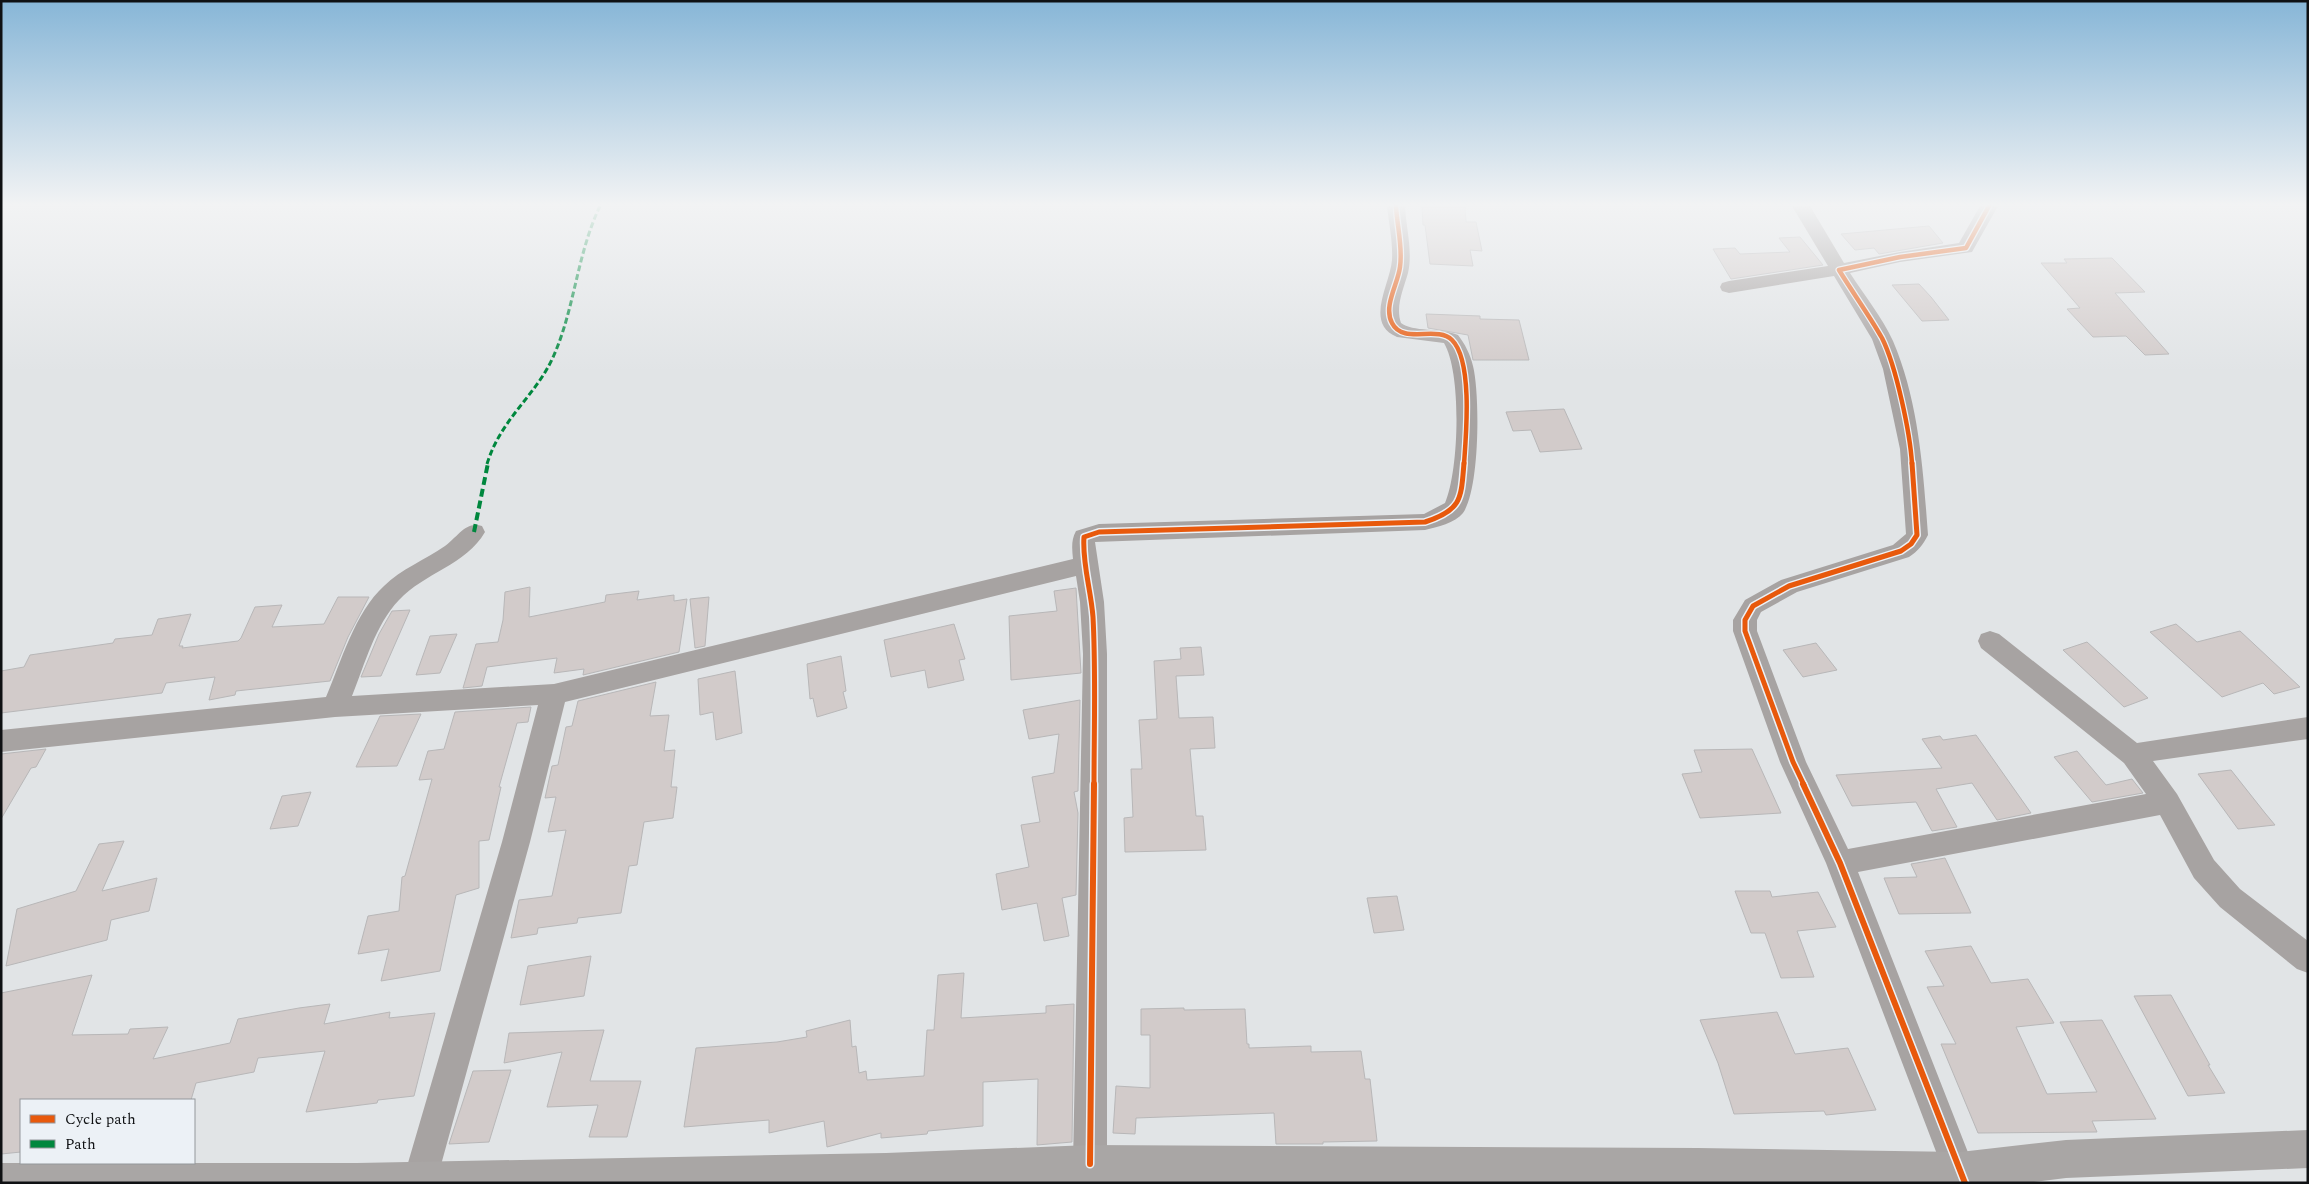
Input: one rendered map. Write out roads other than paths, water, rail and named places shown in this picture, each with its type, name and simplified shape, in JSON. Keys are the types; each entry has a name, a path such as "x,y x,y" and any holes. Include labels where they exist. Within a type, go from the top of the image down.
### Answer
{"main road":[{"path":"1,1182 357,1182 886,1172 1023,1175 1090,1164 1688,1167 1962,1177 2066,1159 2308,1149"}],"street":[{"path":"1090,1164 1095,654 1092,602 1085,565 1084,536 1099,532 1425,522 1436,519 1454,509 1458,502 1464,474 1465,380 1463,365 1451,339 1437,334 1401,332 1395,329 1392,323 1391,298 1400,269 1400,261"},
{"path":"1834,261 1882,339 1893,369 1910,449 1917,535 1911,544 1900,551 1832,570 1789,586 1753,606 1745,620 1745,631 1793,762 1840,863 1962,1177"},
{"path":"1729,287 1839,270 1880,261"},
{"path":"335,707 375,613 385,600 391,593 467,541 474,532"},
{"path":"1,741 335,707 554,694 1085,565"},
{"path":"1990,641 2143,753 2167,802 2204,869 2230,898 2308,959"},
{"path":"420,1180 516,842 554,694"},
{"path":"2143,753 2308,728"},
{"path":"1840,863 2167,802"}]}
